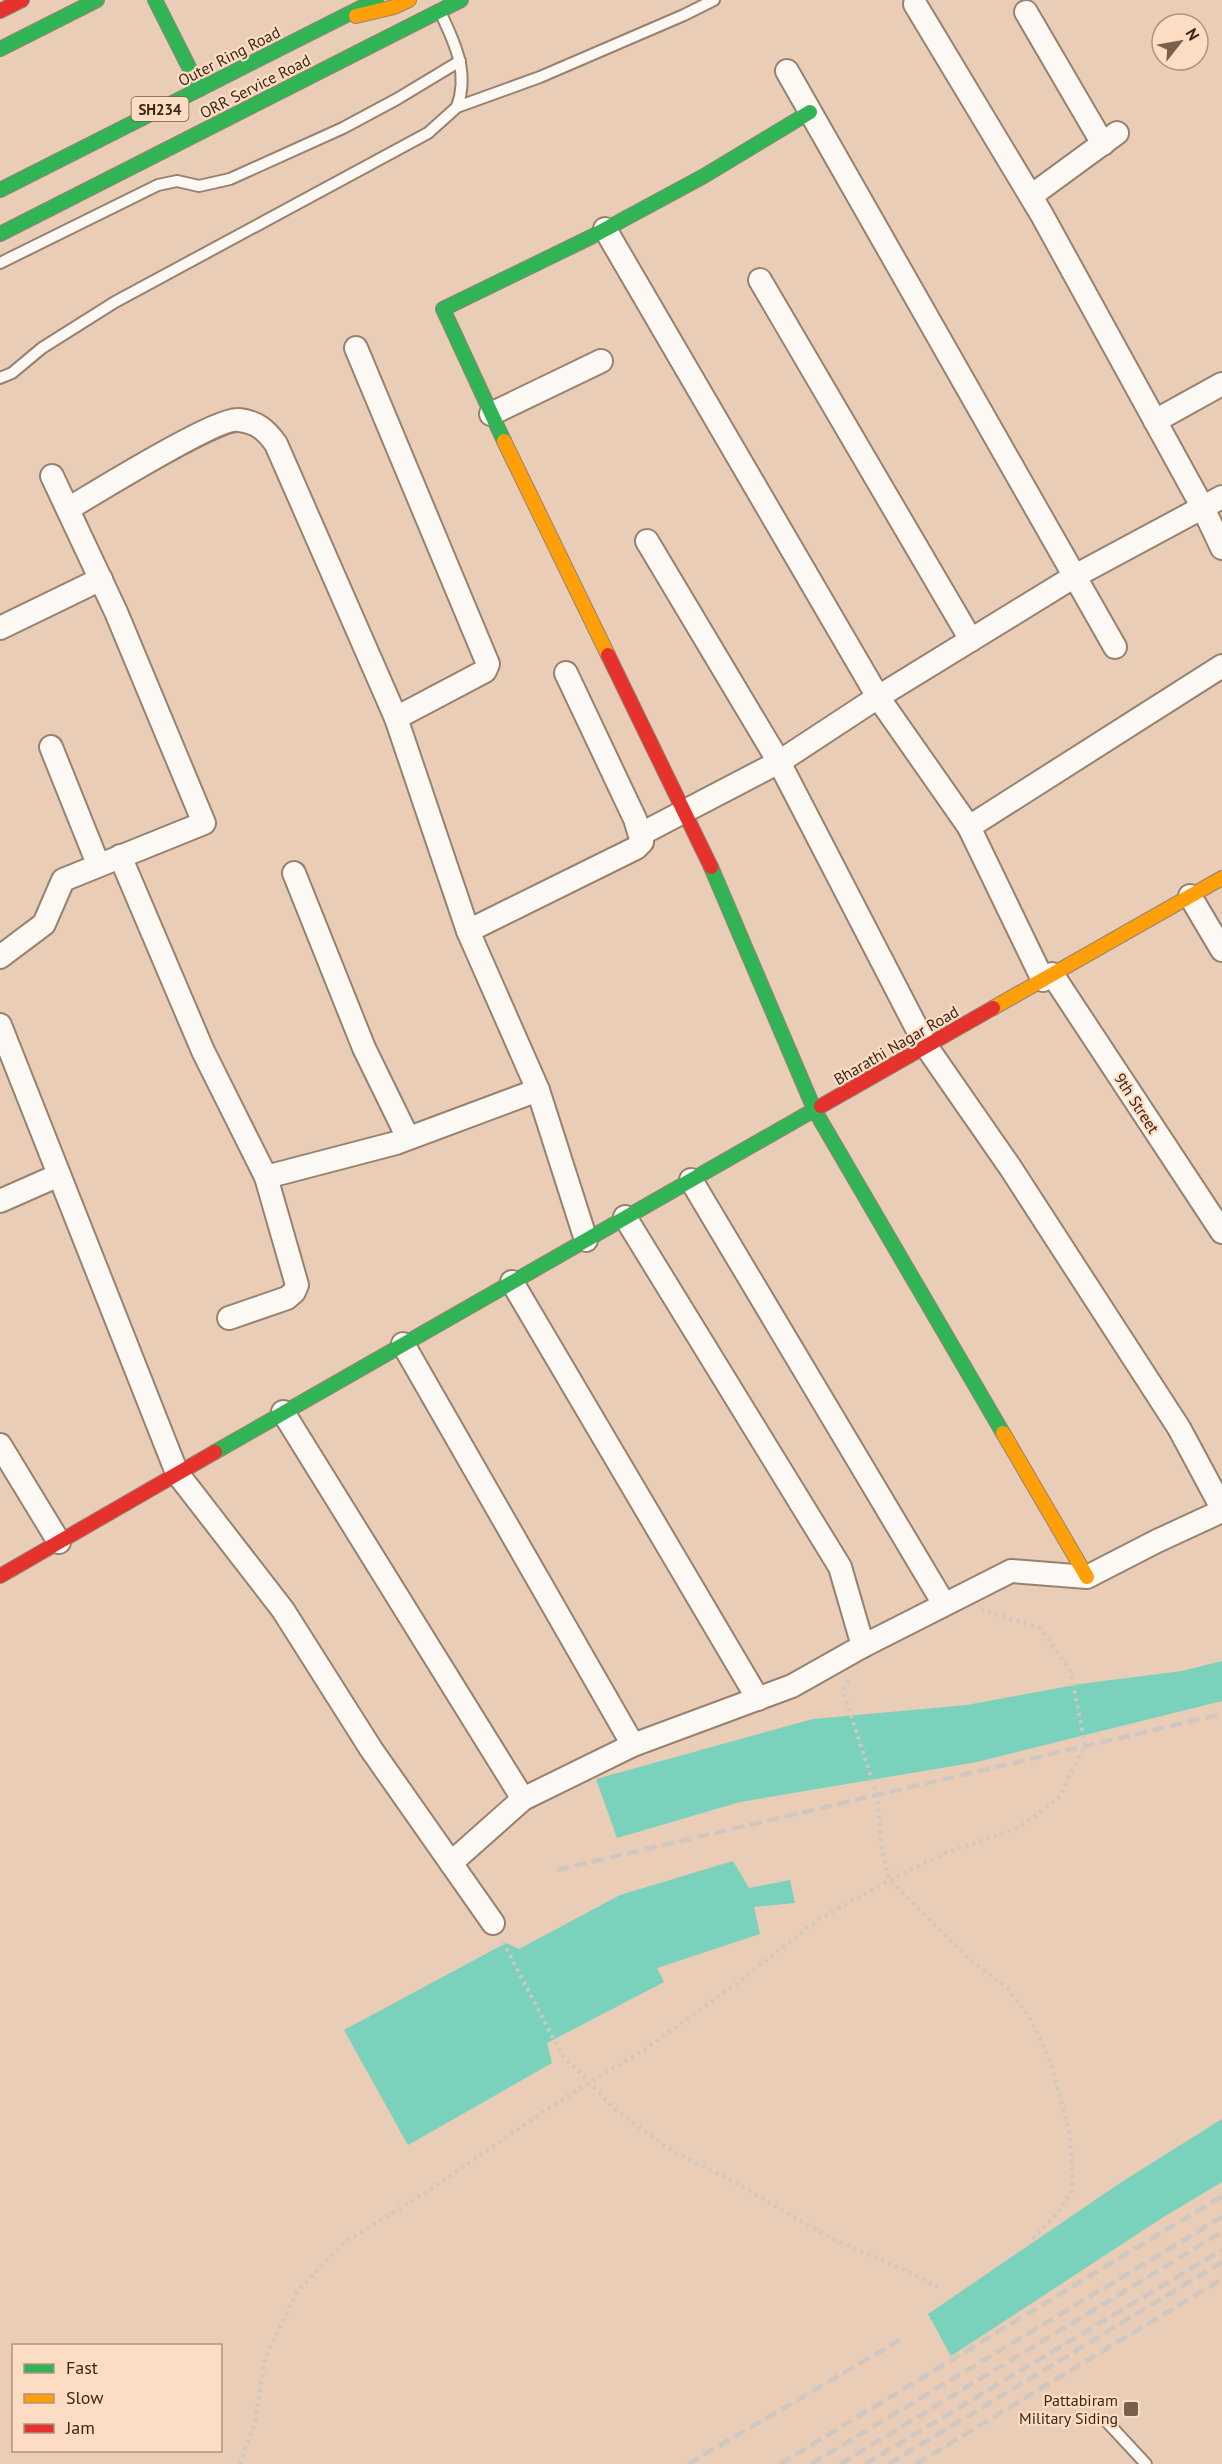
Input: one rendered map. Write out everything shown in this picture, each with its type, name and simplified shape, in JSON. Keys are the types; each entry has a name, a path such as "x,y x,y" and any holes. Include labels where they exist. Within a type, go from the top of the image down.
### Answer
{"main road":[{"path":"0,11 22,0"},
{"path":"0,49 97,0"},
{"path":"154,0 200,89"},
{"path":"319,29 351,0"},
{"name":"Outer Ring Road","path":"0,190 376,0"},
{"path":"340,18 394,7 409,0"},
{"name":"ORR Service Road","path":"0,234 152,172 461,0"},
{"path":"810,112 704,176 605,229 443,309 491,414 730,909 815,1111 1088,1577"},
{"name":"Bharathi Nagar Road","path":"0,1576 283,1412 1222,878"}],"street":[{"path":"915,4 1031,196 1155,421 1213,503 1222,548"},
{"path":"1026,12 1110,138 1031,196"},
{"path":"787,71 1115,647"},
{"name":"9th Street","path":"605,229 878,697 969,827 1048,977 1222,1232"},
{"path":"760,280 972,640"},
{"path":"356,348 488,664 485,671 396,718"},
{"path":"491,414 601,361"},
{"path":"1155,421 1222,384"},
{"path":"68,509 202,432 237,419 264,428 276,444 396,718 468,931 538,1090 586,1240"},
{"path":"0,957 44,924 63,879 204,823 100,579 52,476"},
{"path":"641,834 779,762 878,697 1075,576 1213,503"},
{"path":"451,1863 523,1798 633,1745 792,1686 863,1646 1011,1570 1088,1577 1222,1509 1179,1428 1010,1167 926,1046 779,762 647,541"},
{"path":"0,628 100,579"},
{"path":"969,827 1222,666"},
{"path":"468,931 636,848 642,842 641,834 566,673"},
{"path":"51,747 98,864"},
{"path":"120,856 203,1050 266,1177 297,1285 294,1292 287,1298 229,1318"},
{"path":"294,873 364,1048 408,1138"},
{"path":"1190,896 1222,950"},
{"path":"0,1025 177,1473 283,1610 371,1749 493,1923"},
{"path":"266,1177 396,1143 538,1090"},
{"path":"0,1201 59,1175"},
{"path":"691,1180 944,1604"},
{"path":"625,1217 840,1567 863,1646"},
{"path":"512,1282 758,1699"},
{"path":"403,1344 633,1745"},
{"path":"283,1412 523,1798"},
{"path":"0,1445 59,1542"}],"lane":[{"path":"0,378 12,373 42,348 115,302 428,133 457,108 540,77 674,20 714,0"},
{"path":"440,11 454,41 460,61 463,91 457,108"},
{"path":"0,263 152,172 199,186 240,175 343,128 460,61"},
{"path":"1107,2422 1146,2464"}],"path":[{"path":"240,2464 255,2422 265,2358 297,2292 343,2243 645,2049 736,1984 819,1919 889,1880 946,1853 1020,1827 1058,1798 1085,1746 1071,1672 1040,1628 974,1608 944,1604"},
{"path":"863,1646 843,1691 877,1795 882,1849 889,1880 967,1957 1007,1988 1029,2016 1051,2063 1070,2135 1073,2189 1055,2216 1029,2242"},
{"path":"493,1923 562,2055 615,2109 667,2148 732,2181 829,2237 942,2289"}],"water":[{"path":"1222,1661 1222,1701 977,1762 740,1802 617,1838 596,1779 813,1719 967,1705 1080,1684 1182,1671"},
{"path":"733,1861 749,1888 790,1880 795,1903 754,1907 760,1934 657,1968 664,1982 547,2043 552,2063 408,2145 344,2030 506,1943 519,1949 620,1895"},
{"path":"1222,2119 1222,2182 1162,2218 951,2356 928,2314 1120,2183"}],"railway":[{"path":"557,1870 1222,1714"},
{"path":"780,2464 1222,2196"},
{"path":"811,2464 1222,2217"},
{"path":"840,2464 1222,2232"},
{"path":"865,2464 1222,2250"},
{"path":"889,2464 1222,2262"},
{"path":"916,2464 1222,2279"},
{"path":"688,2464 905,2337"}],"traffic: fast":[{"path":"0,49 97,0"},
{"path":"155,0 200,89"},
{"path":"0,190 376,0"},
{"path":"0,234 461,0"},
{"path":"504,441 443,309 591,237 704,176 810,112"},
{"path":"711,867 815,1111 1003,1433"},
{"path":"215,1452 821,1106"}],"traffic: slow":[{"path":"356,16 394,7 409,0"},
{"path":"504,441 608,655"},
{"path":"993,1008 1222,878"},
{"path":"1003,1433 1087,1577"}],"traffic: jam":[{"path":"0,11 22,0"},
{"path":"608,655 711,867"},
{"path":"821,1106 993,1008"},
{"path":"0,1576 215,1452"}],"place":[{"name":"Pattabiram Military Siding","path":"1131,2409"}]}
